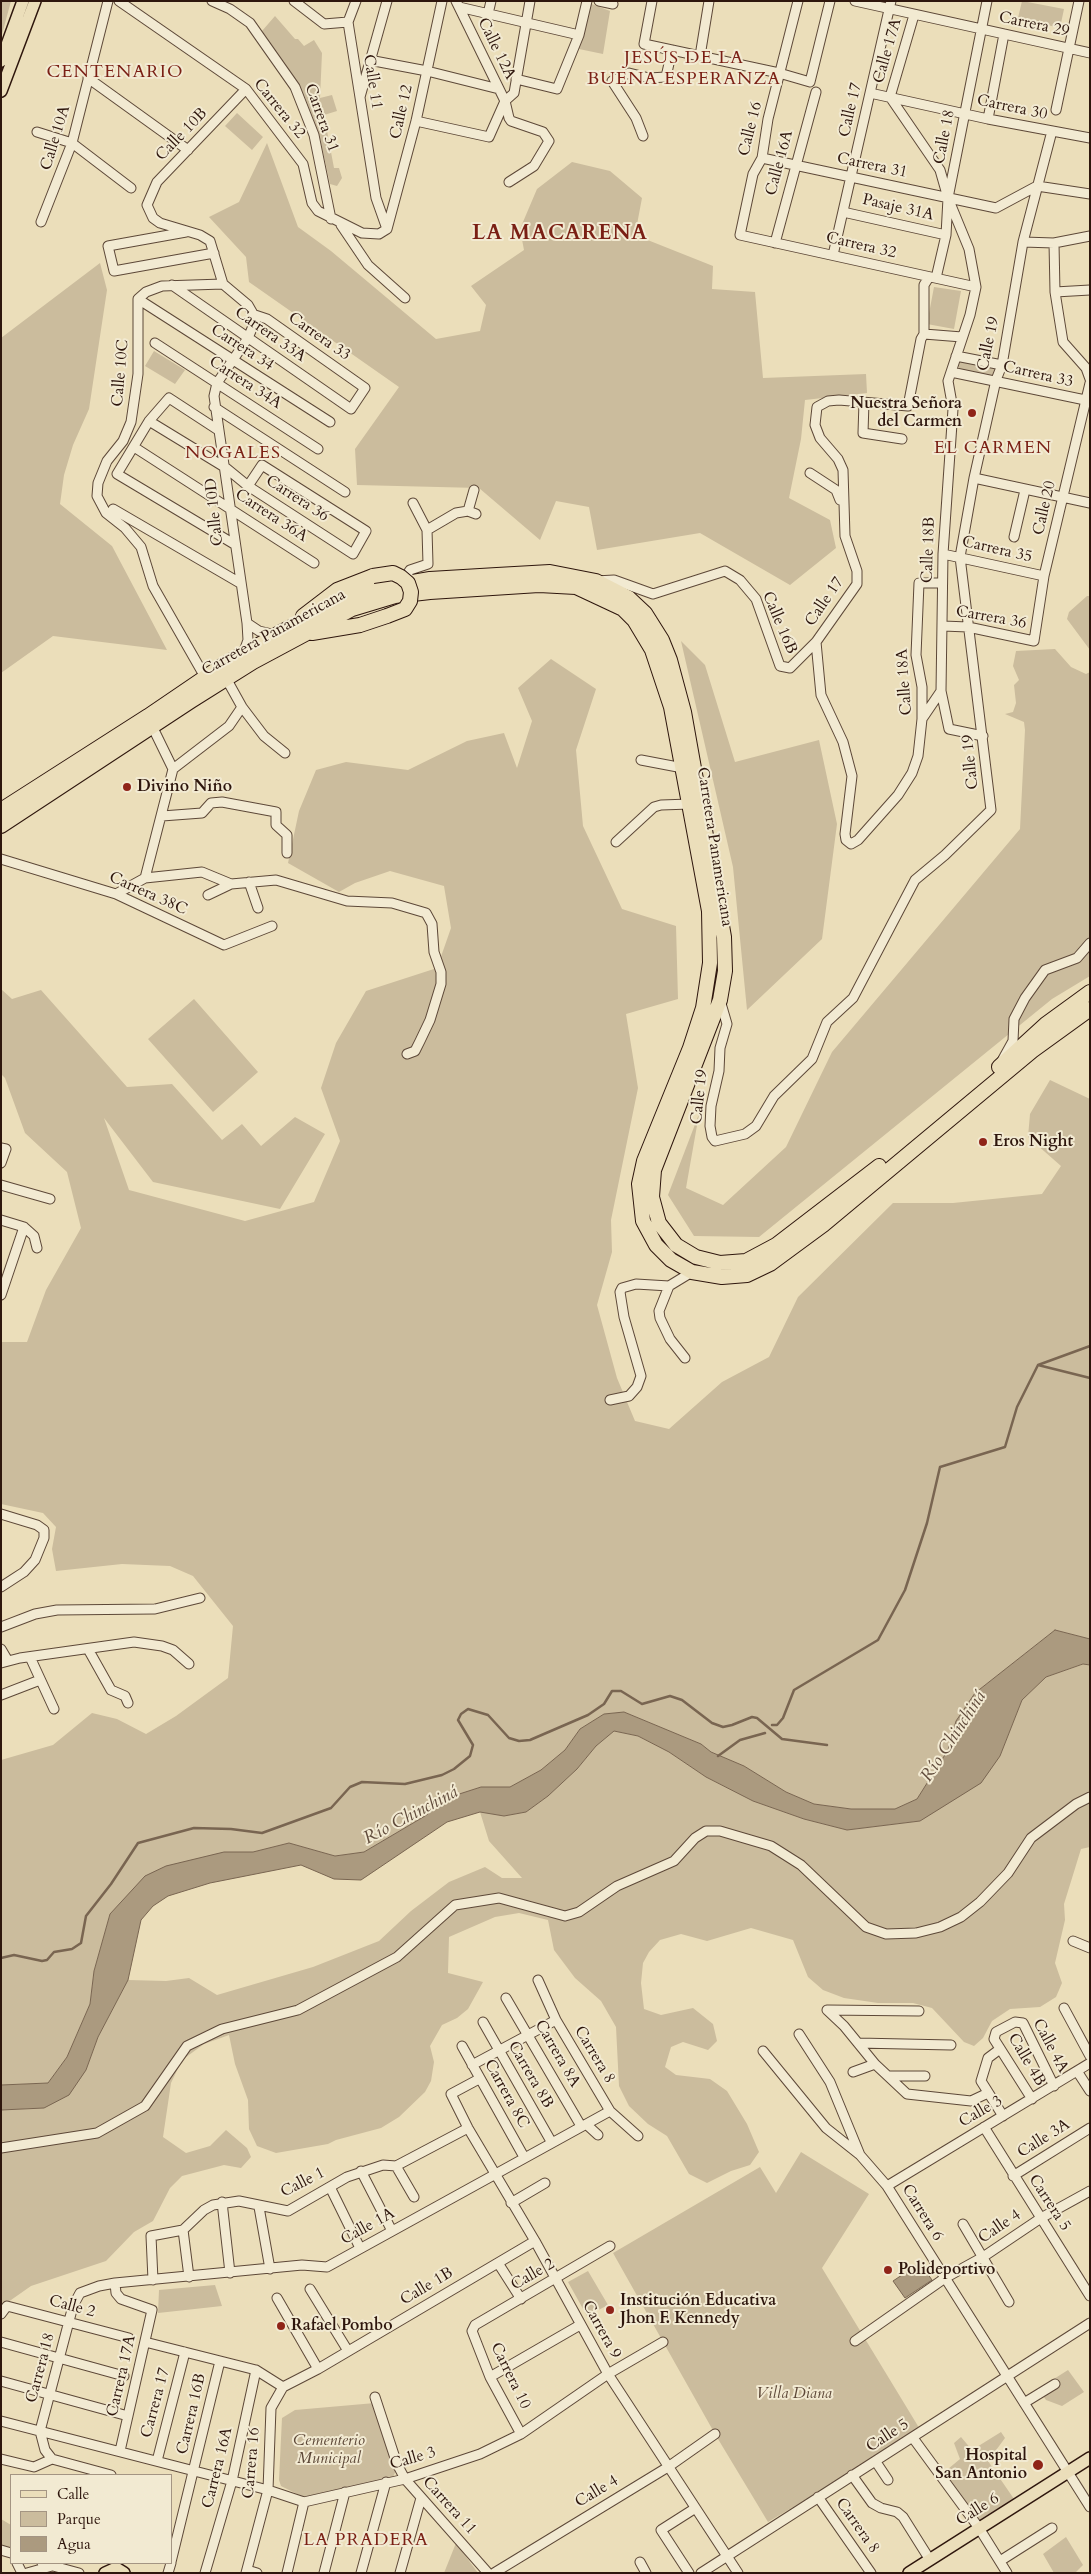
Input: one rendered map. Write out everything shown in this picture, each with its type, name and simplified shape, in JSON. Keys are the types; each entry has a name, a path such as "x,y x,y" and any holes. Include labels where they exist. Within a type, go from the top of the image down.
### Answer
{"highway":[{"name":"Carretera Panamericana","path":"1,810 243,654 279,633 358,595 379,588 430,579 550,572 596,581 629,598 645,613 662,640 678,684 723,928 725,971 720,1000 660,1149 652,1184 654,1206 665,1232 682,1250 705,1261 720,1263 737,1262 764,1253 961,1102 1046,1024 1090,992"},
{"path":"279,633 337,590 374,576 393,574 402,576 408,583 411,592 410,601 405,608 387,616 332,631 304,634"},
{"name":"Carretera Panamericana","path":"1,826 152,726 304,634 352,609 395,596 539,585 576,587 623,609 645,636 668,693 707,896 711,933 708,986 698,1028 644,1161 639,1194 643,1221 651,1238 671,1260 692,1272 711,1277 747,1275 770,1264 823,1225 1032,1051 1090,1009"}],"main road":[{"path":"1,61 23,1"},
{"path":"1,91 35,1"},
{"name":"Calle 6","path":"909,2573 1090,2458"}],"street":[{"name":"Calle 10A","path":"41,222 72,143 108,1"},
{"name":"Carrera 32","path":"119,1 246,89 303,164 314,207 336,222"},
{"name":"Carrera 31","path":"212,1 230,9 250,23 295,87 314,135 336,222"},
{"path":"294,1 324,24 348,22"},
{"name":"Calle 11","path":"356,1 348,22 359,102 376,198 387,229"},
{"path":"359,102 369,60 387,1"},
{"name":"Calle 12","path":"387,229 416,121 442,1"},
{"name":"Calle 12A","path":"488,14 491,1"},
{"path":"509,182 534,166 549,141 542,132 511,121 505,101 514,93 530,1"},
{"path":"516,79 557,88 579,35 587,1"},
{"path":"599,1 613,4"},
{"path":"652,1 644,44 779,73 810,82 830,1"},
{"path":"700,56 709,1"},
{"name":"Calle 16","path":"740,235 754,174 762,158 779,73 798,1"},
{"name":"Carrera 29","path":"855,1 890,5 914,15 982,28 1090,53"},
{"name":"Calle 18","path":"864,402 908,406 921,339 924,334 924,285 932,278 946,235 948,198 987,1"},
{"path":"1056,110 1079,1"},
{"path":"457,4 488,14 579,35"},
{"name":"Calle 12A","path":"416,121 488,138 505,101 457,4"},
{"name":"Calle 17","path":"833,255 890,5"},
{"name":"Calle 17A","path":"914,15 890,97 940,170 948,198"},
{"path":"988,120 1004,34"},
{"path":"643,136 636,118 612,81 629,73 649,78 666,76 672,50"},
{"path":"369,60 427,71 499,90"},
{"path":"88,78 188,150"},
{"name":"Calle 10B","path":"188,232 153,218 147,205 157,182 246,89"},
{"name":"Calle 16A","path":"775,243 816,92"},
{"name":"Carrera 30","path":"870,93 965,113 988,120 1090,138"},
{"path":"37,132 72,143 131,188"},
{"name":"Calle 19","path":"720,1000 727,1024 720,1048 719,1071 711,1106 710,1126 712,1137 715,1141 745,1134 756,1126 774,1096 812,1059 827,1022 853,998 914,880 945,855 991,810 960,557 974,478 996,380 1002,365 1023,242 1052,132"},
{"name":"Carrera 31","path":"762,158 996,208 1037,186"},
{"path":"1037,186 1090,194"},
{"path":"376,198 382,203 394,206"},
{"path":"948,198 969,249 976,287 970,315 951,372"},
{"name":"Pasaje 31A","path":"843,212 946,235"},
{"path":"336,222 372,235 385,232 387,229"},
{"path":"336,222 368,265 405,298"},
{"path":"138,299 146,292 172,285 223,284 214,253 210,241 188,232 108,246 114,271 214,253"},
{"name":"Carrera 32","path":"740,235 976,287"},
{"path":"1023,242 1054,243 1090,236"},
{"path":"1054,243 1055,292 1063,342 1086,368 1090,379"},
{"name":"Carrera 33","path":"223,284 248,305 255,318 267,319 365,388 351,409"},
{"name":"Carrera 33A","path":"172,285 351,409"},
{"path":"1055,292 1090,290"},
{"name":"Carrera 34","path":"138,299 330,422"},
{"name":"Calle 10C","path":"138,299 138,374 131,422 122,441 107,461 98,483 96,496 106,513 125,528 141,547 153,586 205,677"},
{"name":"Calle 10D","path":"243,654 248,640 247,623 234,544 226,468 214,407 214,396 217,383 248,338 255,318"},
{"path":"924,334 962,337"},
{"name":"Carrera 34A","path":"155,343 318,449"},
{"name":"Carrera 33","path":"956,356 1002,365"},
{"name":"Carrera 33","path":"951,372 996,380 1087,401"},
{"name":"Calle 18B","path":"951,372 948,381 953,409 943,554 941,690 949,729 983,736"},
{"name":"Calle 20","path":"1034,641 1044,576 1064,499 1090,383"},
{"path":"218,430 169,398 149,421 117,474 234,544"},
{"name":"Calle 17","path":"851,844 846,840 845,834 852,776 843,742 821,695 816,642 857,584 856,571 845,536 843,470 838,459 820,438 815,425 818,407 828,402 839,400 864,402"},
{"path":"864,402 863,433 902,439"},
{"path":"214,407 345,492"},
{"name":"Carrera 36","path":"149,421 226,468 248,486 354,554 366,531 262,465 248,486"},
{"name":"Carrera 36A","path":"134,447 314,563"},
{"path":"810,473 836,490 843,510"},
{"path":"974,478 1064,499 1090,503"},
{"path":"427,530 456,513 472,512 474,490"},
{"path":"1014,537 1024,490"},
{"path":"400,584 410,570 428,564 427,530 413,503"},
{"path":"113,509 240,583"},
{"name":"Carrera 35","path":"943,554 1044,576"},
{"name":"Calle 16B","path":"596,581 614,580 653,594 725,571 740,580 756,599 780,666 790,668 816,642"},
{"name":"Calle 18A","path":"851,844 878,818 908,779 918,756 922,719 922,687 916,655 919,583 942,583"},
{"path":"247,623 259,631 279,633"},
{"name":"Carrera 36","path":"942,626 968,627 1034,641"},
{"path":"227,680 242,707 264,736 285,752"},
{"path":"922,719 941,690"},
{"path":"173,769 229,726 242,707"},
{"path":"145,878 173,769 152,726"},
{"path":"641,760 683,768"},
{"path":"162,816 202,813 211,804 222,802 276,812 276,824 287,836 287,853"},
{"path":"616,842 654,807 690,804"},
{"name":"Carrera 38C","path":"1,859 116,894 224,946 272,926"},
{"path":"116,894 145,878 202,872 231,884"},
{"path":"208,895 231,884 276,880 347,902 392,903 426,913 432,924 434,952 441,972 441,984 430,1020 420,1041 415,1051 407,1054"},
{"path":"249,882 258,908"},
{"path":"1000,1066 1013,1040 1014,1020 1045,970 1077,958 1090,943"},
{"path":"1,1163 3,1149"},
{"path":"1,1184 50,1199"},
{"path":"1,1220 24,1227 34,1236 37,1248"},
{"path":"1,1295 24,1227"},
{"path":"685,1358 670,1339 660,1318 660,1306 669,1286 692,1272"},
{"path":"610,1400 629,1396 637,1387 641,1376 624,1317 620,1292 622,1288 636,1284 669,1286"},
{"path":"1,1514 37,1525 44,1530 44,1538 35,1560 24,1572 1,1587"},
{"path":"1,1627 35,1614 56,1610 155,1609 200,1598"},
{"path":"1,1649 5,1662 123,1642 148,1643 173,1650 189,1664"},
{"path":"88,1649 111,1690 125,1696 128,1703"},
{"path":"30,1657 54,1709"},
{"path":"1,1695 40,1680"},
{"path":"1,2148 98,2133 145,2106 186,2046 222,2029 298,2010 397,1956 455,1905 499,1898 565,1916 579,1912 617,1886 674,1860 695,1838 706,1831 720,1831 771,1846 793,1860 866,1927 886,1934 916,1933 940,1927 961,1917 980,1902 1008,1873 1031,1838 1076,1804 1090,1797"},
{"path":"1073,1941 1090,1948"},
{"name":"Carrera 8","path":"538,1980 556,2020 610,2111 638,2136"},
{"name":"Carrera 8A","path":"506,1998 583,2125 598,2135"},
{"path":"1064,2008 1090,2056"},
{"path":"919,2011 828,2010 874,2064 907,2094 970,2101 988,2093"},
{"path":"472,2065 556,2020"},
{"name":"Calle 4A","path":"994,2035 996,2032 1019,2021 1024,2023 1054,2086"},
{"name":"Carrera 8B","path":"483,2022 552,2143"},
{"name":"Carrera 6","path":"799,2034 830,2082 860,2155 887,2186 1090,2507"},
{"name":"Calle 4B","path":"994,2035 1000,2049 1032,2099"},
{"path":"858,2043 951,2044"},
{"name":"Carrera 8C","path":"462,2046 524,2157"},
{"path":"1000,2049 988,2058 981,2081 1003,2116"},
{"path":"764,2051 826,2128 860,2155"},
{"name":"Calle 3","path":"887,2186 1090,2063"},
{"path":"853,2072 874,2064"},
{"path":"1077,2071 1090,2092"},
{"path":"889,2076 925,2076"},
{"name":"Carrera 9","path":"479,2079 451,2094 468,2128 535,2241 608,2374 694,2509 738,2573"},
{"name":"Calle 1A","path":"89,2289 115,2284 302,2265 327,2267 610,2111"},
{"name":"Carrera 5","path":"984,2127 1090,2296"},
{"name":"Calle 1","path":"222,2202 239,2201 259,2207 288,2211 361,2171 383,2165 396,2166 468,2128"},
{"name":"Calle 3A","path":"1013,2176 1090,2128"},
{"path":"396,2166 414,2197"},
{"path":"361,2171 392,2231"},
{"path":"511,2202 545,2183"},
{"path":"330,2187 360,2248"},
{"name":"Calle 4","path":"855,2341 945,2278 983,2257 1041,2218 1090,2191"},
{"path":"152,2280 150,2236 183,2230 198,2218 204,2210 222,2202 230,2273"},
{"path":"259,2207 270,2269"},
{"path":"963,2224 1009,2302"},
{"path":"183,2230 189,2277"},
{"name":"Calle 1B","path":"283,2387 318,2370 535,2241"},
{"name":"Calle 2","path":"472,2331 475,2325 610,2246"},
{"path":"498,2263 521,2299"},
{"name":"Carrera 17A","path":"115,2284 116,2293 121,2299 152,2310 120,2451"},
{"name":"Carrera 18","path":"40,2431 73,2306 80,2293 89,2289"},
{"path":"310,2290 348,2351"},
{"path":"277,2298 318,2370"},
{"name":"Calle 2","path":"4,2310 69,2322 129,2338"},
{"name":"Calle 5","path":"701,2573 852,2475 876,2462 1090,2322"},
{"path":"490,2377 580,2325"},
{"name":"Carrera 10","path":"472,2331 490,2377 521,2434"},
{"path":"1,2342 124,2376"},
{"path":"145,2342 256,2370 283,2387"},
{"name":"Calle 3","path":"304,2502 405,2479 480,2454 521,2434 608,2374 664,2342"},
{"name":"Carrera 17","path":"157,2461 185,2352"},
{"name":"Carrera 16B","path":"172,2558 195,2471 220,2361"},
{"name":"Carrera 16A","path":"205,2573 232,2481 256,2370"},
{"path":"1,2381 128,2416"},
{"path":"1024,2403 1055,2384"},
{"name":"Carrera 16","path":"247,2571 268,2490 271,2408 283,2387"},
{"name":"Carrera 11","path":"375,2397 405,2479 488,2573"},
{"path":"1,2421 268,2490 304,2502 287,2573"},
{"path":"40,2431 45,2450 52,2460"},
{"name":"Calle 4","path":"494,2573 668,2467 715,2434"},
{"path":"913,2438 979,2528 1002,2569 1052,2528"},
{"path":"1,2459 34,2467 52,2460 107,2474"},
{"path":"876,2462 888,2480"},
{"path":"852,2475 872,2503 881,2508 897,2512 903,2517 930,2560"},
{"path":"361,2573 386,2482"},
{"path":"324,2573 345,2492"},
{"name":"Carrera 8","path":"818,2497 871,2573"},
{"path":"400,2573 421,2498"},
{"path":"689,2573 661,2530 694,2509"},
{"path":"640,2562 646,2573"},
{"path":"45,2564 75,2572"},
{"path":"27,2573 52,2566"},
{"path":"247,2571 258,2573"}],"green space":[{"path":"1,1 11,1 1,38"},
{"path":"1022,1 1064,9 1060,28 1018,18"},
{"path":"589,3 610,11 603,54 579,49"},
{"path":"275,16 295,39 298,39 304,46 314,40 322,53 320,98 332,95 337,111 324,115 334,168 339,168 342,178 337,186 330,184 319,134 304,95 262,31"},
{"path":"237,113 263,137 252,150 225,126"},
{"path":"267,143 298,227 331,251 436,339 480,331 486,305 471,286 524,250 520,229 537,189 572,162 610,171 642,198 635,235 713,266 712,289 755,292 763,378 866,374 867,393 805,400 801,439 789,498 830,520 836,548 790,585 700,533 597,550 589,507 556,501 540,540 479,488 357,485 355,449 399,387 249,282 246,257 209,217 239,202"},
{"path":"100,263 107,290 89,409 73,445 64,475 60,504 112,546 167,650 53,636 1,673 1,338"},
{"path":"934,287 961,291 954,329 927,324"},
{"path":"154,351 185,370 175,384 145,366"},
{"path":"960,361 995,369 994,378 958,370"},
{"path":"1087,596 1090,596 1090,650 1067,619 1069,612"},
{"path":"681,641 705,665 735,762 819,740 837,824 822,939 747,1010 733,867"},
{"path":"1055,649 1071,667 1086,674 1090,672 1090,976 1052,999 759,1237 694,1236 668,1195 699,1114 686,1188 723,1205 786,1147 832,1052 1020,829 1024,722 1005,714 1013,712 1016,703 1014,685 1019,680 1013,666 1016,651"},
{"path":"551,659 596,689 576,750 583,826 622,909 676,926 678,999 626,1014 638,1088 611,1220 612,1252 597,1305 617,1378 635,1421 669,1429 722,1382 769,1357 798,1297 893,1203 953,1203 1042,1194 1061,1166 1028,1137 1030,1114 1050,1080 1090,1099 1090,1639 1055,1630 975,1693 956,1721 948,1750 917,1799 895,1809 851,1809 814,1804 786,1792 744,1766 711,1752 701,1744 624,1712 604,1714 580,1729 565,1750 541,1770 510,1787 481,1787 450,1797 425,1816 364,1852 335,1856 289,1843 253,1852 224,1852 124,1900 110,1914 94,1971 90,2004 67,2057 48,2083 1,2085 1,1760 53,1745 92,1713 117,1719 146,1734 176,1716 228,1678 233,1626 193,1576 170,1566 122,1564 56,1571 52,1549 56,1527 43,1513 1,1504 1,1342 27,1342 46,1290 81,1228 67,1172 25,1133 5,1078 1,1074 1,989 12,999 41,990 127,1087 172,1084 222,1140 242,1124 261,1146 295,1117 325,1134 280,1209 153,1182 104,1118 129,1190 245,1221 314,1202 340,1141 321,1088 336,1043 366,991 437,968 451,928 444,886 390,871 355,883 339,892 288,863 299,811 316,770 346,762 408,770 467,741 504,733 517,768 532,721 518,688"},
{"path":"194,999 258,1072 213,1112 148,1039"},
{"path":"1084,1664 1090,1665 1090,1847 1081,1849 1064,1904 1065,1920 1055,1963 1062,1983 1056,1997 1040,2007 1010,2009 992,2021 983,2038 974,2046 964,2042 932,2008 913,2003 878,2003 844,1998 823,1990 808,1977 793,1940 751,1928 707,1941 681,1934 660,1940 649,1952 643,1963 641,1983 644,2009 661,2015 693,2008 713,2024 717,2041 708,2050 683,2042 671,2047 665,2067 676,2075 710,2079 727,2091 747,2124 759,2152 750,2165 731,2171 707,2183 689,2174 667,2136 648,2124 629,2106 619,2086 616,2027 601,2001 575,1978 554,1950 548,1920 519,1913 495,1917 449,1937 448,1973 483,1982 468,2009 457,2018 442,2025 430,2046 434,2062 431,2081 425,2092 399,2117 381,2128 336,2140 328,2144 276,2153 257,2146 249,2129 248,2100 235,2064 229,2035 204,2044 182,2060 171,2083 163,2137 186,2153 210,2146 226,2130 247,2148 251,2157 241,2168 224,2165 182,2176 170,2188 153,2221 134,2232 106,2261 31,2286 1,2307 1,2110 44,2108 86,2070 98,2037 128,1980 166,1981 189,1978 217,1995 313,1967 379,1941 411,1911 449,1882 485,1867 502,1878 522,1878 489,1841 480,1812 504,1816 526,1812 548,1796 577,1769 596,1746 614,1731 638,1736 669,1752 706,1777 753,1801 804,1819 847,1830 920,1821 1000,1756 1022,1700 1046,1677"},
{"name":"Villa Diana","path":"801,2152 869,2194 822,2268 921,2431 768,2522 715,2434 613,2253 760,2167 776,2193"},
{"path":"588,2271 608,2305 587,2316 568,2282"},
{"path":"215,2285 222,2306 158,2313 159,2290"},
{"path":"1068,2370 1084,2392 1062,2406 1046,2400 1038,2389"},
{"name":"Cementerio Municipal","path":"375,2403 396,2470 392,2480 305,2498 281,2486 279,2480 282,2418 295,2410"},
{"path":"1001,2432 1005,2438 988,2461 1014,2499 977,2521 942,2474 960,2459 954,2443 961,2437 972,2450"},
{"path":"1,2519 10,2524 10,2548 1,2545"},
{"path":"1066,2537 1083,2565 1075,2573 1054,2573 1043,2554"},
{"path":"456,2543 478,2573 444,2573"}],"water":[{"name":"Río Chinchiná","path":"1055,1630 1090,1639 1090,1665 1083,1664 1046,1677 1022,1700 1000,1756 981,1783 920,1821 847,1830 804,1819 753,1801 706,1777 669,1752 638,1736 614,1731 596,1746 577,1769 548,1796 526,1812 504,1816 480,1812 447,1822 361,1880 334,1879 301,1865 210,1883 168,1896 153,1906 141,1920 128,1980 98,2037 86,2070 69,2095 44,2108 1,2110 1,2085 48,2083 67,2057 90,2004 94,1971 110,1914 145,1876 166,1866 224,1852 253,1852 289,1843 335,1856 364,1852 425,1816 450,1797 481,1787 510,1787 541,1770 565,1750 580,1729 604,1714 624,1712 701,1744 711,1752 744,1766 786,1792 814,1804 851,1809 895,1809 917,1799 948,1750 956,1721 975,1693"},
{"path":"920,2263 932,2280 905,2298 893,2281"}],"waterway":[{"path":"772,1725 777,1725 783,1718 794,1690 878,1640 905,1590 927,1523 940,1467 1005,1447 1017,1407 1038,1365 1090,1346"},
{"path":"1038,1365 1090,1378"},
{"path":"1,1958 14,1955 42,1961 47,1960 54,1952 72,1949 81,1943 86,1916 111,1884 138,1843 194,1828 231,1829 262,1833 331,1808 350,1787 362,1782 405,1784 442,1775 454,1769 470,1756 473,1745 458,1720 461,1714 468,1709 488,1715 509,1738 519,1741 530,1740 588,1715 604,1704 612,1691 621,1691 642,1704 670,1696 682,1700 712,1723 723,1727 752,1717 757,1718 782,1739 827,1745"},
{"path":"718,1756 740,1740 765,1733"}],"place":[{"name":"Nuestra Señora del Carmen","path":"972,413"},
{"name":"Divino Niño","path":"127,787"},
{"name":"Eros Night","path":"983,1142"},
{"name":"Polideportivo","path":"888,2270"},
{"name":"Institución Educativa Jhon F. Kennedy","path":"610,2310"},
{"name":"Rafael Pombo","path":"281,2326"},
{"name":"Hospital San Antonio","path":"1038,2465"}],"district":[{"name":"JESÚS DE LA BUENA ESPERANZA","path":"684,69"},
{"name":"CENTENARIO","path":"115,73"},
{"name":"LA MACARENA","path":"560,234"},
{"name":"EL CARMEN","path":"993,449"},
{"name":"NOGALES","path":"233,454"},
{"name":"LA PRADERA","path":"366,2541"}]}
